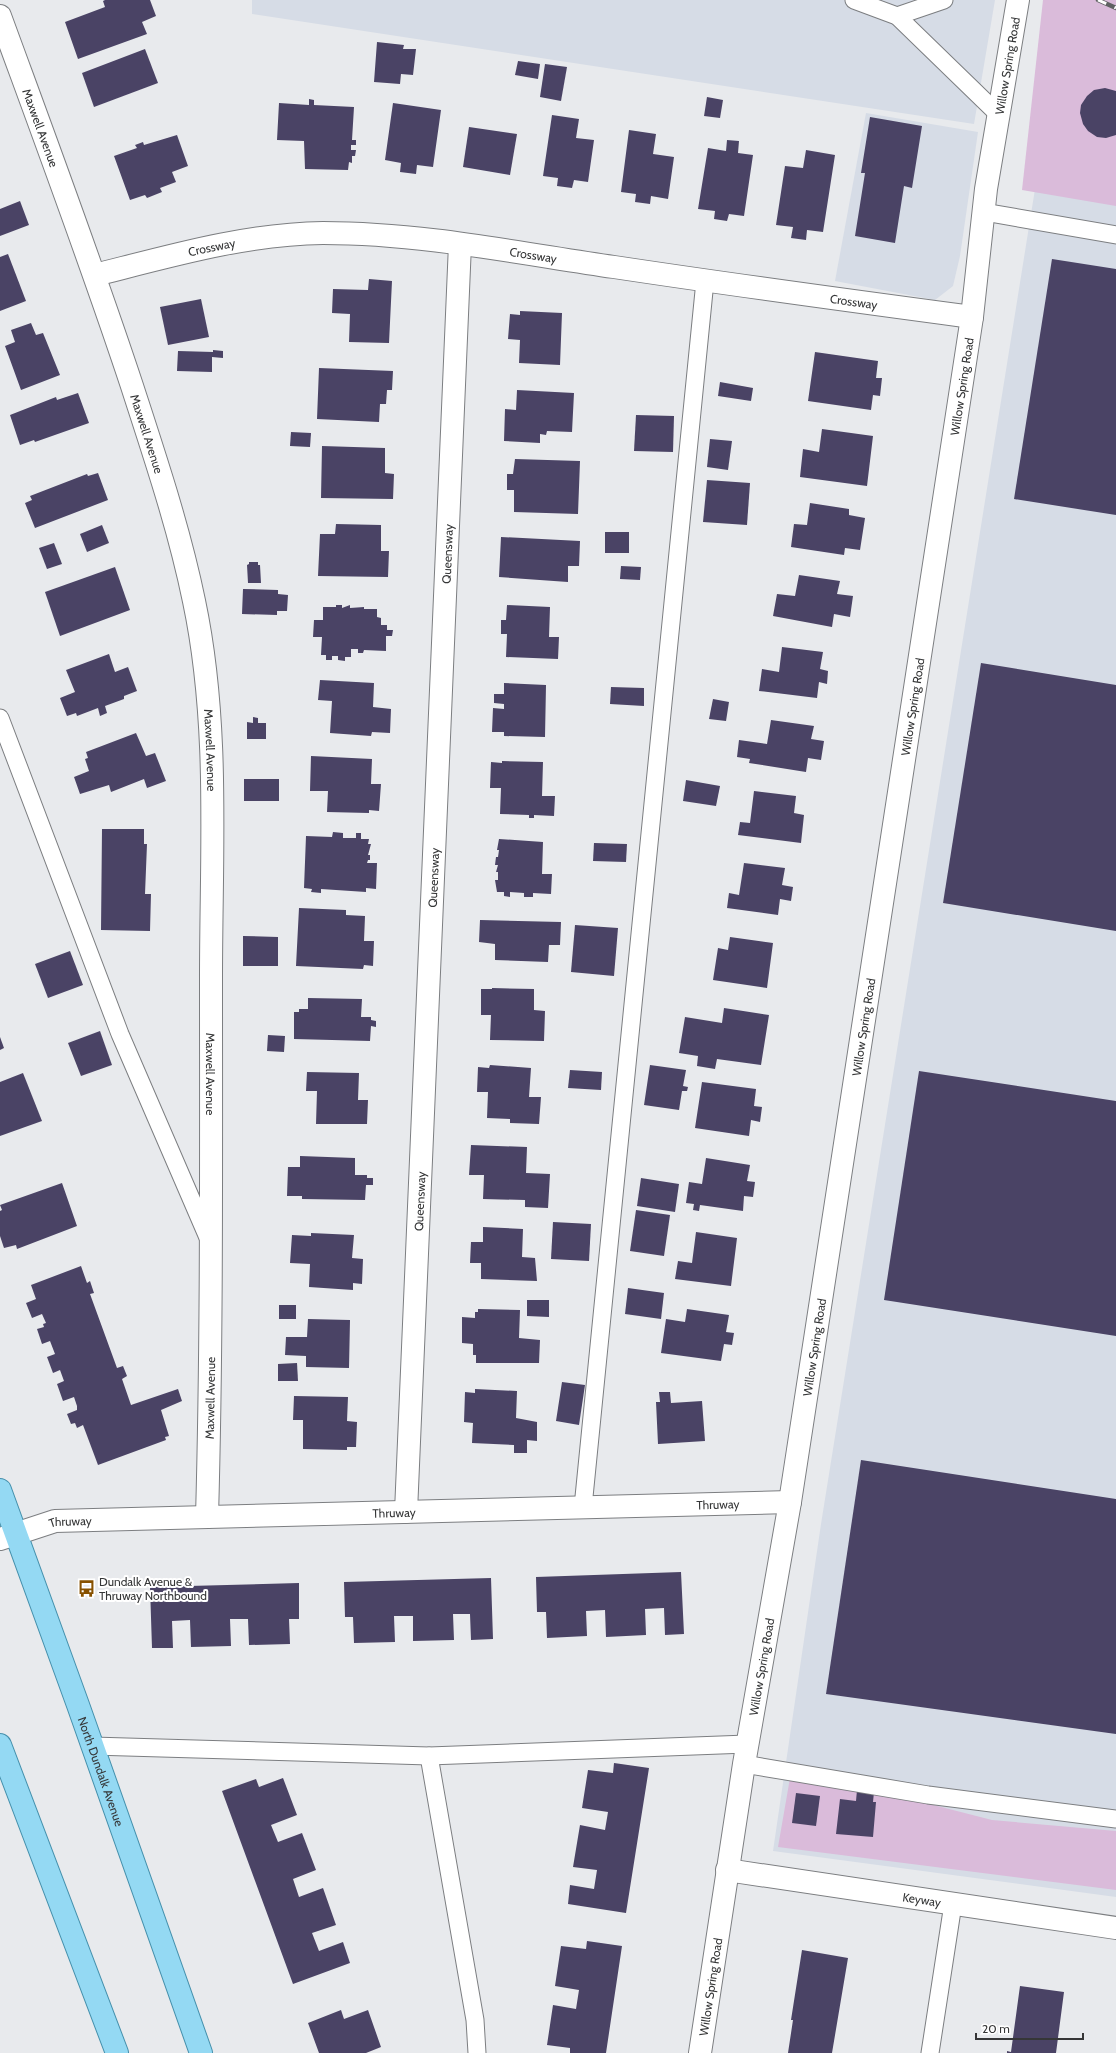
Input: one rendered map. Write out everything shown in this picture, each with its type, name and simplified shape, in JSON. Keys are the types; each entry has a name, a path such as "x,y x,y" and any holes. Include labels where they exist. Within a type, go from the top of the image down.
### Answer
{"main road":[{"name":"North Dundalk Avenue","path":"0,1490 8,1536 92,1746 201,2053"},
{"path":"0,1745 117,2053"}],"street":[{"name":"Willow Spring Road","path":"700,2053 727,1870 790,1502 972,317 984,212 1018,0"},
{"name":"Maxwell Avenue","path":"0,16 95,275 161,474 194,601 207,678 211,739 211,1357 207,1517"},
{"name":"Crossway","path":"95,275 192,250 260,238 322,233 383,236 460,244 705,281 972,317"},
{"name":"Queensway","path":"406,1512 460,244"},
{"name":"Thruway","path":"8,1536 55,1522 790,1502"},
{"name":"Keyway","path":"727,1870 1116,1928"}],"lane":[{"path":"854,0 897,16 999,115"},
{"path":"897,16 944,0"},
{"path":"984,212 1116,235"},
{"path":"583,1507 705,281"},
{"path":"0,718 120,1034 211,1244"},
{"path":"92,1746 429,1756 746,1754 928,1795 1116,1819"},
{"path":"429,1756 475,2020 477,2053"},
{"path":"930,2053 953,1904"}],"shaded area":[{"path":"252,0 995,0 974,124 252,14"},
{"path":"1043,0 1116,0 1116,206 1022,190"},
{"path":"1065,2 1116,24 1116,1897 773,1851 821,1524"},
{"path":"866,113 978,132 960,256 953,286 935,300 835,281"},
{"path":"790,1778 867,1788 992,1820 1116,1831 1116,1890 778,1847"}],"building":[{"path":"150,0 156,16 142,22 147,34 78,59 65,22 105,7 103,1"},
{"path":"377,42 404,45 403,49 416,49 413,75 401,74 400,84 374,82"},
{"path":"145,49 158,83 94,107 82,73"},
{"path":"518,61 540,64 538,79 515,75"},
{"path":"545,64 567,67 561,101 540,97"},
{"path":"1105,88 1116,91 1116,135 1106,138 1097,137 1088,131 1083,124 1080,113 1081,105 1087,96 1094,90"},
{"path":"707,97 723,100 720,118 704,116"},
{"path":"309,99 314,100 314,105 354,107 352,140 356,140 356,145 351,145 351,150 356,150 355,156 352,156 352,163 349,162 348,170 305,169 304,141 277,140 279,103 309,105"},
{"path":"393,103 441,110 433,167 417,165 416,174 400,172 401,163 385,160"},
{"path":"552,115 579,119 576,138 594,140 588,182 574,180 572,188 557,186 558,178 543,176"},
{"path":"870,117 922,126 912,188 904,186 895,243 855,236 865,173 861,173"},
{"path":"469,127 517,134 510,175 463,167"},
{"path":"629,130 656,134 653,154 674,157 668,199 651,196 650,204 635,202 636,194 621,192"},
{"path":"177,135 188,166 172,172 176,182 160,188 162,192 147,198 145,195 130,200 114,156 137,148 135,145 143,142 144,145"},
{"path":"727,140 739,141 738,153 753,155 744,216 729,214 727,221 714,219 715,211 698,209 708,148 726,151"},
{"path":"806,150 835,155 823,232 807,230 806,240 791,238 793,227 776,225 785,166 803,168"},
{"path":"20,201 29,225 0,236 0,209"},
{"path":"8,254 26,301 0,311 0,257"},
{"path":"1052,259 1116,269 1116,515 1014,499"},
{"path":"369,279 392,281 389,343 349,342 350,314 332,313 333,289 368,290"},
{"path":"201,299 209,337 168,345 160,307"},
{"path":"520,311 562,313 560,365 519,363 520,340 508,339 510,314 520,315"},
{"path":"31,323 36,335 43,333 60,375 21,390 5,346 15,342 11,330"},
{"path":"213,350 223,351 223,358 212,357 212,372 177,371 178,351 213,352"},
{"path":"815,352 878,361 876,378 882,378 880,396 873,395 871,410 808,401"},
{"path":"319,368 393,371 392,390 387,390 386,404 380,404 379,422 317,419"},
{"path":"720,382 753,388 751,401 718,396"},
{"path":"517,390 574,393 572,432 547,431 546,435 540,434 540,443 504,441 505,409 516,410"},
{"path":"78,393 89,423 35,442 34,440 20,445 10,415 56,397 57,400"},
{"path":"636,415 674,416 673,452 634,451"},
{"path":"822,429 873,436 867,486 800,477 803,449 819,452"},
{"path":"291,432 311,433 310,447 290,446"},
{"path":"710,439 732,441 728,470 707,467"},
{"path":"322,446 385,448 385,473 394,474 393,499 321,498"},
{"path":"515,459 580,461 578,514 514,512 514,490 507,490 507,474 513,474"},
{"path":"98,473 108,500 35,528 25,503 32,500 30,496 87,474 88,476"},
{"path":"707,480 750,483 747,525 703,522"},
{"path":"810,503 849,509 849,515 865,518 860,550 845,548 844,555 791,547 794,524 807,525"},
{"path":"336,524 381,525 381,551 389,551 388,577 318,576 320,534 335,534"},
{"path":"102,525 109,543 87,552 80,534"},
{"path":"605,532 629,532 629,553 605,553"},
{"path":"501,537 580,541 579,566 568,566 568,582 499,577"},
{"path":"54,543 62,564 47,569 39,548"},
{"path":"249,562 258,562 258,565 260,565 261,583 248,583 247,565"},
{"path":"621,566 641,567 640,580 620,579"},
{"path":"115,567 130,610 60,636 45,592"},
{"path":"799,575 840,581 837,594 853,596 850,617 834,614 832,627 773,616 777,594 795,596"},
{"path":"243,589 278,590 278,594 288,595 287,611 277,611 277,615 242,614"},
{"path":"336,605 342,605 342,608 350,605 350,608 364,607 364,609 377,609 377,617 381,618 381,625 387,625 387,630 393,630 392,636 386,636 386,651 364,650 363,653 358,653 358,649 351,649 351,657 345,657 345,661 338,660 338,656 332,656 332,660 326,660 326,655 321,655 322,637 313,637 314,620 323,620 323,607 336,607"},
{"path":"507,605 550,607 549,637 559,637 558,659 506,657 507,634 501,634 501,620 506,620"},
{"path":"782,647 823,652 820,669 828,671 827,684 819,682 817,698 759,691 762,669 779,672"},
{"path":"109,654 115,672 128,667 137,691 124,696 124,699 105,706 107,713 100,716 98,708 77,716 76,713 67,716 60,698 75,692 66,670"},
{"path":"981,663 1116,685 1116,931 943,903"},
{"path":"320,680 374,683 373,707 391,709 390,733 372,732 371,736 330,733 332,701 318,700"},
{"path":"504,683 546,685 545,737 504,736 504,732 492,732 493,708 504,709 504,704 494,703 494,694 504,694"},
{"path":"611,687 644,688 644,706 610,704"},
{"path":"713,699 729,702 726,721 709,719"},
{"path":"253,717 258,718 258,723 266,723 266,739 247,739 247,722 253,723"},
{"path":"771,720 814,726 811,739 824,741 821,760 808,758 806,772 749,763 750,759 737,757 739,740 767,744"},
{"path":"136,733 146,756 155,753 166,781 147,788 144,779 111,792 109,785 80,794 74,777 89,771 85,759 88,758 86,752"},
{"path":"311,756 372,759 371,784 381,784 379,811 369,810 369,813 327,812 328,791 310,791"},
{"path":"502,761 543,762 542,796 555,796 554,816 534,815 534,818 529,818 529,815 500,814 501,788 490,788 491,762 502,763"},
{"path":"244,779 279,779 279,801 244,801"},
{"path":"686,780 720,786 716,806 683,801"},
{"path":"754,791 796,796 794,813 804,815 801,843 738,835 740,822 750,823"},
{"path":"102,829 144,829 144,844 147,844 145,894 151,894 150,931 101,930"},
{"path":"333,832 343,833 343,838 356,838 356,833 361,833 361,839 369,839 368,844 371,844 368,855 370,855 370,860 368,860 367,863 377,863 376,889 366,888 366,892 321,889 321,893 311,892 312,889 304,888 306,836 332,837"},
{"path":"499,839 543,842 542,874 552,874 551,894 533,893 533,897 524,897 524,893 510,892 510,897 504,896 504,892 497,892 495,880 498,880 498,872 496,872 498,865 495,865 496,857 498,857 499,850 497,850"},
{"path":"594,843 627,844 626,862 593,861"},
{"path":"744,863 785,868 782,885 793,887 791,901 780,899 778,915 727,908 729,893 739,895"},
{"path":"299,908 346,910 346,915 365,916 364,941 374,941 373,966 364,965 363,969 296,966"},
{"path":"480,920 561,922 560,945 549,945 548,962 495,960 495,944 479,942"},
{"path":"575,925 618,928 614,976 571,972"},
{"path":"243,936 278,937 278,966 243,966"},
{"path":"730,937 773,943 767,988 713,980 718,948 728,950"},
{"path":"70,951 83,985 48,998 35,964"},
{"path":"481,989 534,989 534,1010 545,1011 544,1041 490,1040 491,1015 481,1015"},
{"path":"308,998 362,999 361,1017 371,1017 371,1020 376,1021 376,1027 371,1026 370,1041 294,1039 294,1012 299,1012 299,1009 308,1009"},
{"path":"724,1008 769,1015 761,1065 717,1059 715,1069 697,1066 698,1056 679,1053 685,1017 722,1023"},
{"path":"100,1031 112,1065 81,1076 68,1043"},
{"path":"268,1035 285,1036 284,1052 267,1051"},
{"path":"0,1037 4,1048 0,1050"},
{"path":"490,1065 531,1068 529,1097 541,1097 539,1124 510,1123 510,1119 487,1118 488,1092 477,1092 478,1067 489,1068"},
{"path":"650,1065 686,1070 683,1086 688,1087 687,1091 682,1091 679,1110 644,1105"},
{"path":"570,1070 602,1072 601,1090 568,1088"},
{"path":"919,1071 1116,1101 1116,1336 884,1300"},
{"path":"307,1072 359,1073 358,1100 368,1100 367,1124 316,1124 317,1091 306,1091"},
{"path":"23,1073 42,1121 0,1136 0,1082"},
{"path":"702,1082 756,1089 754,1106 762,1107 760,1122 751,1120 749,1136 695,1128"},
{"path":"471,1145 527,1147 526,1173 550,1174 548,1208 525,1207 525,1200 483,1199 484,1175 469,1175"},
{"path":"300,1156 355,1158 355,1175 367,1175 367,1178 373,1178 373,1185 366,1185 365,1200 302,1199 302,1196 287,1196 288,1167 300,1167"},
{"path":"706,1158 750,1165 747,1181 755,1182 753,1197 744,1196 743,1211 700,1205 699,1211 693,1210 694,1204 686,1203 689,1182 702,1184"},
{"path":"641,1178 679,1184 675,1212 637,1206"},
{"path":"62,1183 77,1226 17,1249 16,1245 4,1248 0,1236 0,1211 2,1210 0,1205"},
{"path":"636,1210 670,1215 664,1256 630,1251"},
{"path":"553,1222 591,1224 589,1261 551,1259"},
{"path":"483,1227 523,1229 522,1257 535,1258 537,1281 481,1279 481,1263 470,1263 471,1242 483,1242"},
{"path":"696,1232 737,1238 731,1286 675,1279 678,1261 692,1263"},
{"path":"311,1233 354,1235 352,1258 363,1259 362,1284 353,1283 353,1290 309,1287 310,1264 290,1263 292,1235 311,1236"},
{"path":"81,1266 87,1283 90,1281 94,1293 90,1294 117,1368 123,1366 127,1376 122,1379 131,1405 178,1389 182,1401 161,1410 169,1436 165,1437 166,1440 98,1465 83,1425 77,1428 75,1423 71,1424 67,1414 77,1410 77,1406 74,1397 63,1401 57,1384 64,1381 60,1370 53,1373 47,1357 55,1354 50,1341 42,1344 37,1329 44,1327 43,1324 46,1323 42,1314 32,1318 26,1303 36,1299 31,1285"},
{"path":"628,1288 664,1293 661,1319 625,1314"},
{"path":"527,1300 549,1300 549,1317 527,1316"},
{"path":"279,1305 296,1305 296,1319 279,1319"},
{"path":"478,1309 520,1310 519,1338 540,1340 539,1363 476,1363 476,1355 473,1355 473,1344 462,1343 462,1317 475,1318 475,1312 478,1312"},
{"path":"687,1309 729,1315 726,1332 734,1333 732,1345 724,1344 721,1361 661,1353 666,1319 685,1322"},
{"path":"308,1319 350,1320 349,1368 306,1367 306,1356 285,1355 286,1337 307,1337"},
{"path":"297,1363 298,1381 278,1381 278,1364"},
{"path":"562,1382 585,1385 579,1425 556,1421"},
{"path":"475,1389 517,1391 516,1418 537,1422 537,1441 527,1440 527,1453 514,1453 514,1445 472,1443 473,1423 464,1422 465,1392 475,1393"},
{"path":"659,1392 670,1392 671,1403 702,1401 705,1441 658,1444 656,1402 660,1402"},
{"path":"294,1396 348,1397 347,1421 357,1422 356,1447 347,1447 347,1450 303,1449 303,1420 293,1420"},
{"path":"861,1460 1116,1499 1116,1734 826,1694"},
{"path":"681,1572 684,1634 665,1635 664,1608 645,1609 646,1635 606,1637 605,1610 586,1611 587,1636 547,1638 546,1612 537,1612 536,1577"},
{"path":"491,1578 493,1639 471,1640 470,1614 453,1614 454,1640 413,1641 413,1616 394,1616 395,1642 354,1643 353,1617 345,1617 344,1582"},
{"path":"299,1583 299,1619 289,1619 290,1644 249,1645 248,1619 230,1619 231,1646 191,1647 190,1620 172,1621 173,1648 152,1648 150,1587"},
{"path":"614,1763 649,1768 626,1913 568,1904 570,1885 594,1889 597,1870 573,1867 580,1825 605,1830 608,1812 582,1808 588,1770 613,1773"},
{"path":"283,1778 297,1815 271,1825 278,1842 302,1833 316,1870 293,1879 299,1897 323,1888 336,1925 312,1933 319,1951 343,1942 350,1963 293,1984 222,1791 256,1779 259,1787"},
{"path":"857,1790 874,1792 873,1802 876,1802 873,1837 836,1834 840,1799 856,1801"},
{"path":"796,1793 820,1796 816,1826 792,1823"},
{"path":"587,1941 622,1946 606,2053 570,2053 570,2048 547,2045 553,2005 576,2009 579,1990 555,1986 561,1946 586,1949"},
{"path":"802,1950 848,1958 832,2053 788,2053 793,2020 791,2020"},
{"path":"1020,1986 1064,1992 1056,2053 1007,2053 1007,2051 1011,2052"},
{"path":"341,2010 344,2019 368,2010 381,2047 366,2053 319,2053 308,2023"}],"railway":[{"path":"1098,0 1116,8"}],"place":[{"name":"Dundalk Avenue & Thruway Northbound","path":"86,1588"}]}
